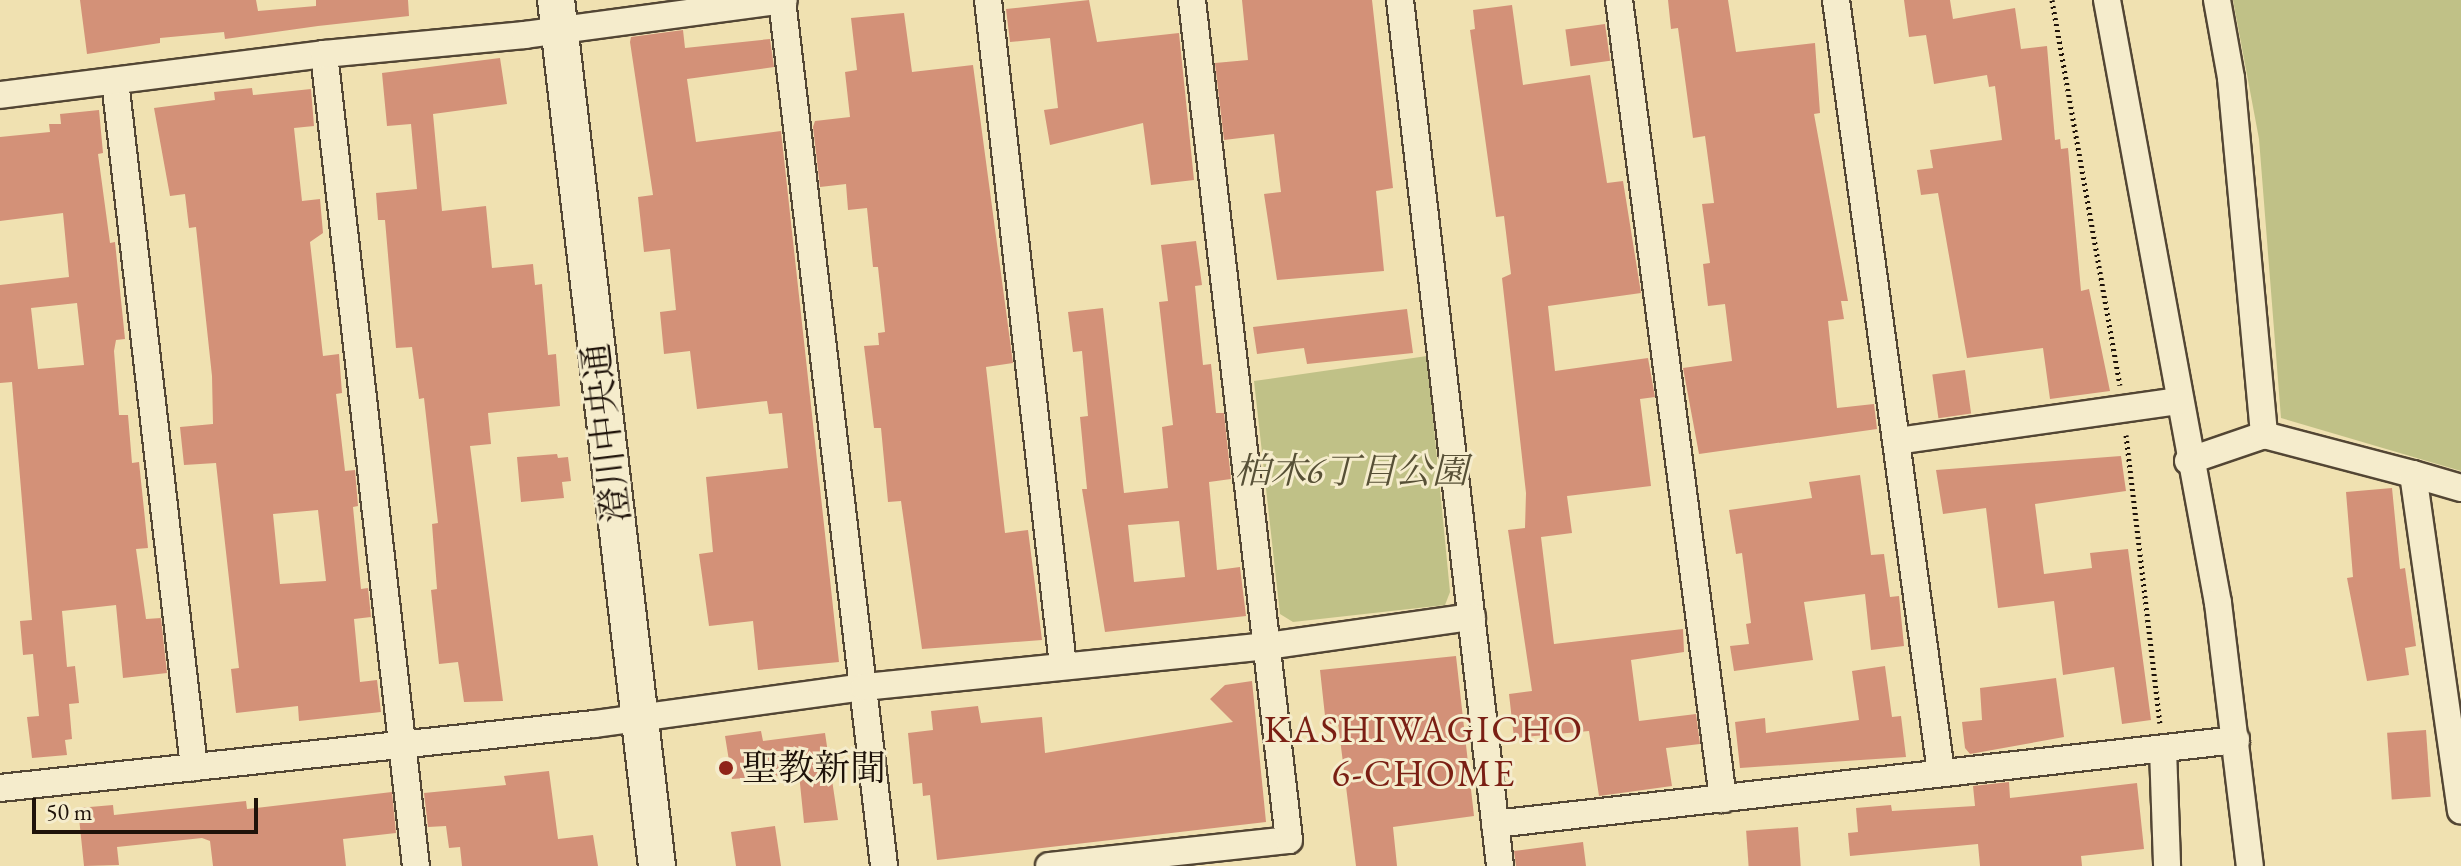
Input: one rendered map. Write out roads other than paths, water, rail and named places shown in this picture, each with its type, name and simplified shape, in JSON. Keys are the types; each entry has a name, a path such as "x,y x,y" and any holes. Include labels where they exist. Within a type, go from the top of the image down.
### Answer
{"street":[{"path":"0,95 324,54 558,16 783,0 884,866"},
{"path":"988,0 1063,666"},
{"path":"1049,866 1289,840 1192,0"},
{"path":"1400,0 1500,866"},
{"path":"1619,0 1723,799"},
{"path":"1836,0 1941,773"},
{"path":"2107,0 2188,461 2218,603 2250,866"},
{"path":"2217,0 2231,78 2264,435"},
{"name":"澄川中央通","path":"558,16 657,866"},
{"path":"324,54 416,866"},
{"path":"115,81 194,767"},
{"path":"1897,441 2179,401"},
{"path":"2188,461 2264,435 2461,488"},
{"path":"2413,474 2461,807"},
{"path":"0,788 639,719 864,687 1267,646 1472,617"},
{"path":"1495,824 2236,740"},
{"path":"2163,749 2167,866"}],"place":[{"name":"聖教新聞","path":"726,768"}],"district":[{"name":"KASHIWAGICHO 6-CHOME","path":"1424,751"}],"park label":[{"name":"柏木6丁目公園","path":"1351,471"}]}
